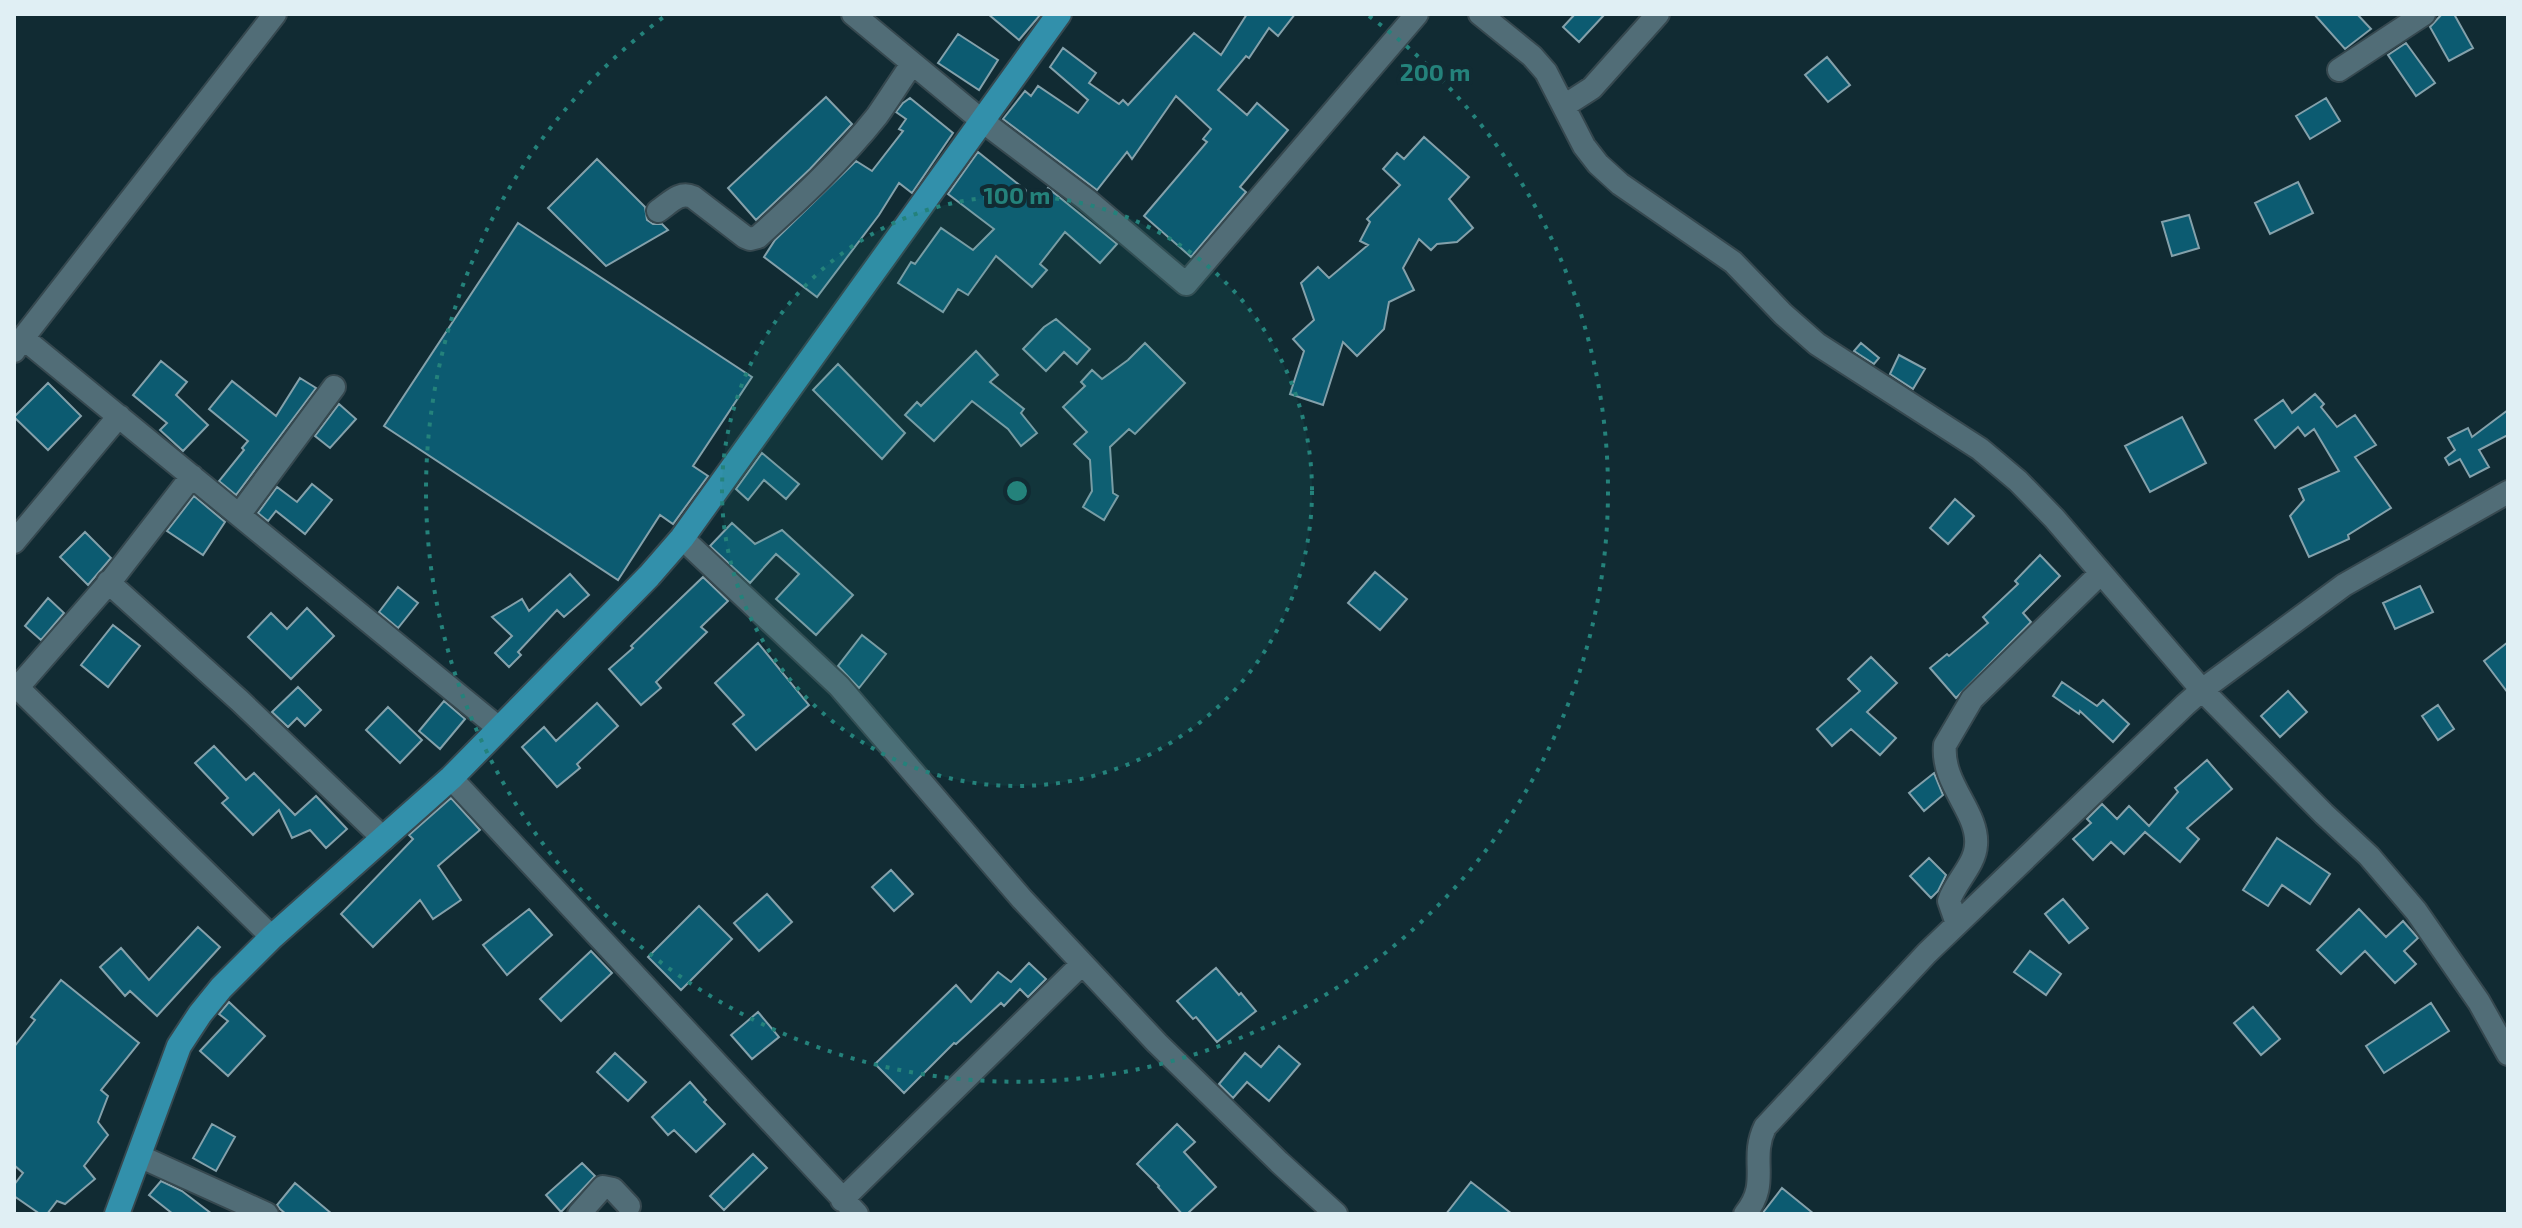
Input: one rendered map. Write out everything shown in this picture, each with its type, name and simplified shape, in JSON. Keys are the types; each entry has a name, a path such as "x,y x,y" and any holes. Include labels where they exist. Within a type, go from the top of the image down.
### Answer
{"main road":[{"path":"117,1214 179,1046 200,1014 221,988 272,937 451,778 649,576 682,538 1059,14"}],"street":[{"path":"275,14 19,344 119,416 500,729"},
{"path":"853,14 981,120 1087,200 1186,284 1417,14"},
{"path":"1480,14 1532,56 1546,72 1584,146 1620,184 1733,262 1817,344 1980,449 2018,481 2202,690 2369,856 2416,911 2479,1002 2508,1054"},
{"path":"1564,106 1592,88 1658,14"},
{"path":"2339,70 2416,17"},
{"path":"658,211 681,195 687,195 745,237 758,237 818,181 877,116 912,64"},
{"path":"239,515 334,387"},
{"path":"14,542 119,416"},
{"path":"192,476 108,582 16,686 272,937"},
{"path":"1745,1214 1760,1186 1758,1146 1765,1127 1927,953 2202,690 2344,585 2508,492"},
{"path":"682,538 839,686 1082,964 1207,1093 1336,1214"},
{"path":"1957,924 1949,901 1972,859 1976,839 1975,830 1948,772 1945,745 1972,699 2101,573"},
{"path":"108,582 240,701 384,839"},
{"path":"451,778 849,1207 1082,964"},
{"path":"139,1156 267,1214"},
{"path":"579,1214 603,1187 613,1189 629,1206"}],"building":[{"path":"988,14 1041,14 1019,40"},
{"path":"1247,14 1295,14 1278,36 1269,28 1249,58 1246,56 1218,90 1247,115 1257,103 1288,130 1240,187 1246,192 1191,257 1144,216 1207,142 1203,139 1211,129 1176,96 1132,159 1127,152 1097,190 1003,119 1025,91 1031,96 1038,86 1078,113 1088,100 1050,67 1063,48 1096,73 1089,83 1119,104 1123,100 1128,105 1194,33 1221,55"},
{"path":"1575,14 1605,14 1579,42 1563,27"},
{"path":"2314,14 2357,14 2371,29 2345,49"},
{"path":"2442,14 2454,14 2473,48 2449,61 2430,27"},
{"path":"958,34 998,60 979,90 938,63"},
{"path":"2406,43 2435,83 2416,96 2388,55"},
{"path":"1827,57 1850,85 1828,102 1805,75"},
{"path":"826,97 852,124 756,220 728,188"},
{"path":"910,98 953,133 912,193 899,183 879,215 817,297 764,257 775,240 856,161 872,171 903,131 899,129 906,119 896,112"},
{"path":"2326,98 2340,121 2310,139 2296,116"},
{"path":"1424,137 1469,177 1449,199 1473,228 1457,242 1437,244 1431,250 1419,239 1403,268 1414,290 1389,302 1384,329 1357,356 1343,342 1323,405 1290,394 1304,351 1293,339 1314,320 1301,283 1318,267 1329,278 1368,245 1360,241 1370,222 1367,219 1400,185 1383,169 1397,153 1404,159"},
{"path":"978,152 1038,200 1048,188 1117,244 1100,263 1065,232 1040,264 1047,270 1032,287 996,256 968,295 958,289 943,312 898,283 911,262 915,264 941,228 973,250 994,229 948,194"},
{"path":"597,159 645,207 647,220 662,224 668,230 606,266 548,208"},
{"path":"2298,182 2313,213 2270,234 2255,203"},
{"path":"2189,215 2199,248 2172,256 2162,222"},
{"path":"518,223 752,377 693,466 708,476 673,524 660,515 618,580 384,426"},
{"path":"1056,319 1090,349 1077,364 1064,352 1046,371 1023,349"},
{"path":"1145,343 1185,383 1135,434 1129,429 1110,447 1113,493 1118,496 1104,520 1083,507 1092,491 1090,460 1074,444 1087,432 1063,407 1085,386 1081,382 1092,370 1102,379"},
{"path":"1861,343 1879,358 1874,364 1854,351"},
{"path":"976,351 998,375 990,382 1024,409 1021,413 1037,433 1021,446 1008,429 972,401 934,441 905,415 917,402 921,406"},
{"path":"1899,355 1925,369 1913,389 1890,374"},
{"path":"161,361 187,382 176,395 208,425 183,451 160,430 167,423 133,395"},
{"path":"838,364 905,433 882,459 813,390"},
{"path":"300,378 316,388 236,495 219,481 248,441 209,409 232,381 276,416"},
{"path":"48,383 81,416 48,450 14,417"},
{"path":"2315,394 2337,427 2355,415 2376,445 2355,457 2391,508 2348,535 2349,539 2309,557 2290,516 2304,500 2299,489 2339,471 2314,429 2305,436 2298,427 2275,448 2255,420 2283,400 2292,413"},
{"path":"339,404 356,419 330,448 315,436"},
{"path":"2508,410 2508,435 2479,450 2489,467 2470,477 2460,459 2449,465 2445,458 2455,450 2448,438 2468,428 2472,437"},
{"path":"2182,417 2206,463 2150,492 2125,446"},
{"path":"762,453 799,484 786,499 764,480 748,500 736,489"},
{"path":"312,484 332,500 305,534 276,511 268,521 258,513 277,487 297,502"},
{"path":"194,496 225,522 203,555 167,531"},
{"path":"1955,499 1974,516 1948,544 1930,528"},
{"path":"732,523 755,544 782,530 853,595 816,635 776,599 799,574 776,554 750,583 710,546"},
{"path":"85,532 111,558 88,585 60,557"},
{"path":"2040,555 2060,576 2023,613 2031,622 1956,698 1930,668 1988,623 1983,617 2018,584 2015,581"},
{"path":"1375,572 1407,599 1380,630 1348,603"},
{"path":"570,574 589,595 564,617 557,610 518,652 521,655 509,667 495,653 512,636 492,617 522,599 529,611"},
{"path":"703,577 728,601 701,627 707,632 656,682 661,688 641,705 609,669"},
{"path":"2420,586 2433,612 2395,629 2383,603"},
{"path":"398,587 418,603 398,628 379,612"},
{"path":"48,598 64,613 41,640 25,626"},
{"path":"307,608 334,636 291,679 248,637 271,613 287,629"},
{"path":"113,625 140,646 108,687 81,665"},
{"path":"862,635 886,654 859,688 838,666"},
{"path":"2508,642 2508,693 2484,661"},
{"path":"758,643 809,705 756,750 733,724 744,715 715,683"},
{"path":"1871,657 1897,683 1867,712 1896,738 1880,755 1851,729 1832,746 1817,729 1860,691 1848,679"},
{"path":"2062,682 2097,706 2103,700 2129,724 2113,742 2080,711 2079,714 2053,696"},
{"path":"298,687 321,710 305,726 297,718 288,727 272,712"},
{"path":"2288,691 2307,712 2280,737 2261,716"},
{"path":"444,701 465,719 440,749 419,731"},
{"path":"597,703 618,726 577,764 580,768 557,787 522,747 544,727 556,741"},
{"path":"2438,705 2454,729 2438,740 2422,716"},
{"path":"388,707 422,740 400,763 366,730"},
{"path":"214,746 246,780 254,773 295,815 316,796 347,829 326,848 310,830 292,838 279,810 253,835 222,803 228,798 195,763"},
{"path":"2207,760 2232,789 2187,828 2199,839 2180,862 2145,832 2124,854 2111,842 2093,860 2073,839 2091,823 2087,819 2102,804 2117,819 2129,806 2149,826 2178,792 2175,788"},
{"path":"1934,773 1943,795 1924,811 1909,793"},
{"path":"451,798 480,830 438,866 461,900 433,919 420,900 373,947 341,914 413,839 409,835"},
{"path":"2277,838 2330,874 2310,904 2282,885 2268,906 2243,890"},
{"path":"1929,858 1946,875 1931,898 1910,876"},
{"path":"891,870 913,894 894,911 872,887"},
{"path":"767,894 792,922 759,951 734,923"},
{"path":"2063,899 2088,928 2069,943 2045,914"},
{"path":"699,906 732,939 681,990 648,957"},
{"path":"529,909 552,935 507,975 483,945"},
{"path":"2359,909 2386,937 2403,921 2418,938 2404,951 2416,964 2395,983 2365,951 2341,974 2317,950"},
{"path":"198,927 220,947 157,1016 130,991 125,996 100,967 121,948 149,980"},
{"path":"591,951 612,973 561,1021 540,999"},
{"path":"2030,951 2061,974 2046,995 2014,972"},
{"path":"1029,963 1046,979 1028,997 1020,989 1004,1006 1001,1003 954,1043 904,1093 875,1064 956,985 971,1002 998,972 1011,982"},
{"path":"1216,968 1256,1011 1217,1042 1196,1017 1193,1019 1177,1001"},
{"path":"61,980 139,1043 101,1090 108,1096 98,1122 108,1135 84,1166 95,1179 65,1204 57,1201 47,1214 40,1214 14,1196 14,1185 23,1173 14,1165 14,1047 35,1020 31,1017"},
{"path":"229,1002 265,1036 228,1076 200,1051 228,1021 219,1014"},
{"path":"2431,1003 2449,1031 2384,1073 2366,1046"},
{"path":"2253,1007 2280,1039 2261,1055 2234,1023"},
{"path":"758,1012 779,1037 752,1059 731,1035"},
{"path":"1279,1046 1300,1064 1269,1101 1247,1082 1233,1098 1219,1084 1245,1053 1261,1067"},
{"path":"615,1053 646,1082 628,1101 597,1072"},
{"path":"690,1082 725,1124 696,1152 674,1130 668,1135 652,1117"},
{"path":"212,1124 235,1137 216,1171 193,1158"},
{"path":"1177,1124 1195,1142 1184,1152 1216,1187 1187,1214 1182,1214 1137,1164"},
{"path":"753,1154 767,1168 724,1210 710,1196"},
{"path":"582,1163 595,1176 561,1212 546,1195"},
{"path":"161,1181 182,1191 212,1214 173,1214 149,1195"},
{"path":"1471,1182 1512,1214 1446,1214"},
{"path":"295,1183 332,1214 286,1214 280,1209 277,1205"},
{"path":"1782,1188 1814,1214 1762,1214"}]}
